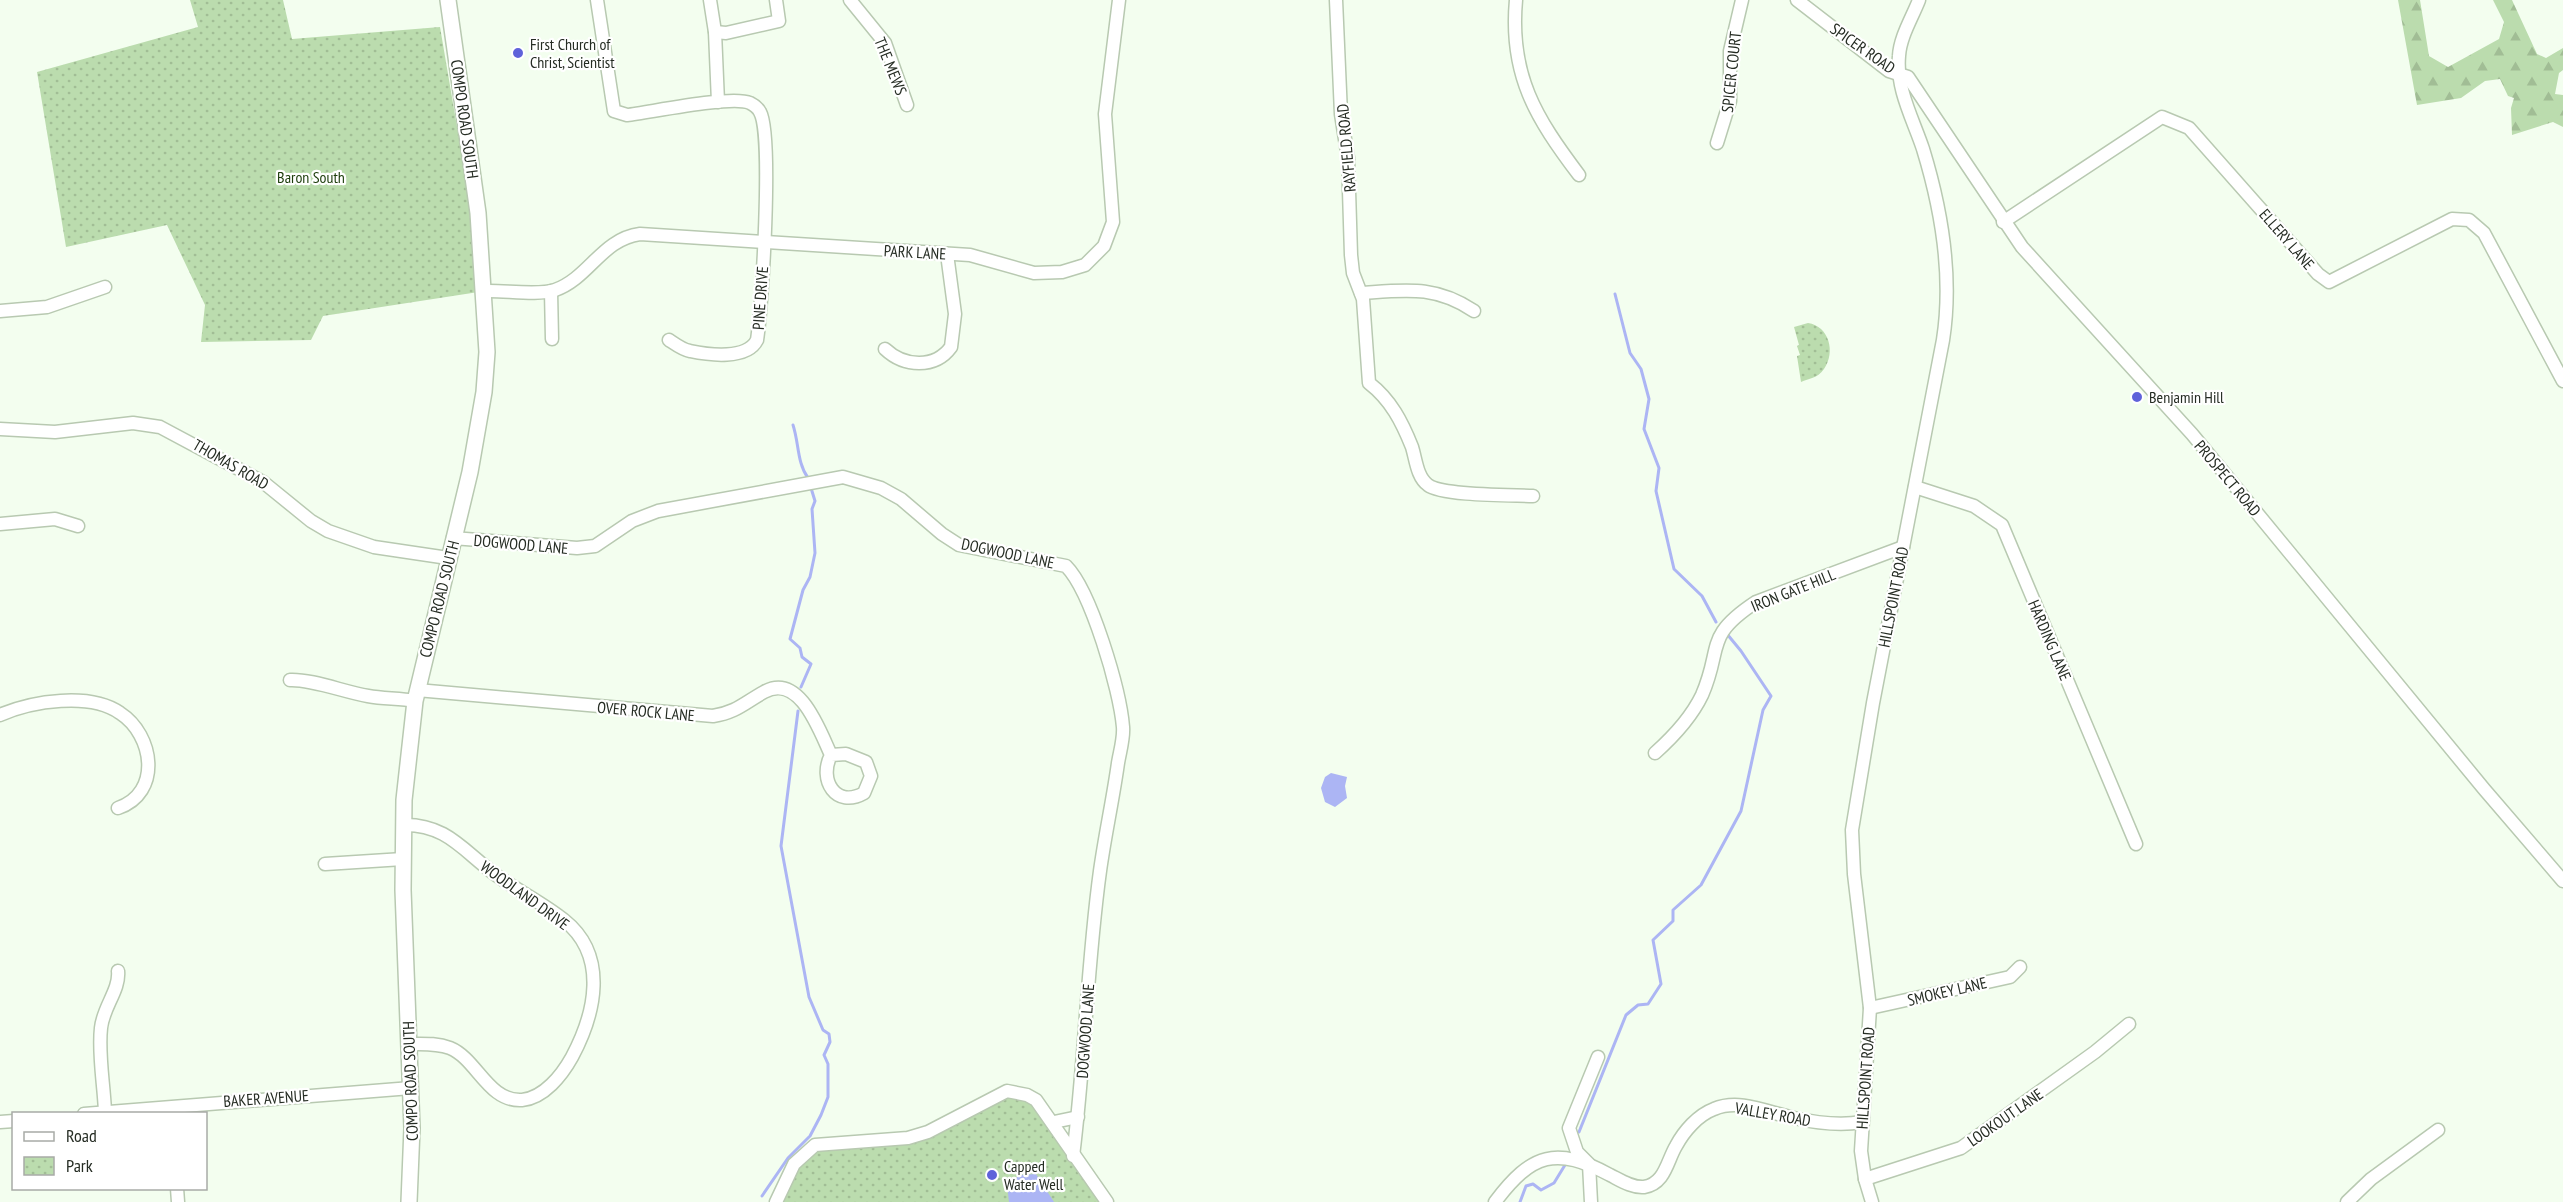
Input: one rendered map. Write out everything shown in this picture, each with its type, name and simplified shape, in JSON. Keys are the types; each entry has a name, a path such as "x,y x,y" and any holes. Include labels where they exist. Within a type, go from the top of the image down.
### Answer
{"main road":[{"name":"COMPO ROAD SOUTH","path":"409,1202 412,1136 403,825 416,696 472,460 484,392 487,343 485,291 474,177 448,0"}],"street":[{"path":"597,0 614,111 627,115 718,102 710,0"},
{"path":"714,32 726,33 779,21 776,0"},
{"name":"THE MEWS","path":"850,0 877,30 885,44 907,105"},
{"name":"PARK LANE","path":"485,291 551,291 572,281 611,244 630,236 979,256 1023,271 1045,273 1081,267 1100,252 1109,234 1113,217 1105,114 1119,0"},
{"name":"RAYFIELD ROAD","path":"1336,0 1341,114 1348,158 1351,255 1353,273 1361,293 1369,383 1392,405 1404,428 1421,478 1429,487 1454,492 1533,496"},
{"path":"1516,0 1515,33 1527,96 1553,139 1579,175"},
{"name":"SPICER COURT","path":"1717,143 1730,101 1730,51 1742,0"},
{"name":"SPICER ROAD","path":"1797,0 1889,70 1900,74"},
{"name":"HILLSPOINT ROAD","path":"1872,1202 1865,1179 1861,1151 1870,1039 1870,1008 1854,874 1852,830 1943,340 1948,281 1928,169 1904,97 1900,74 1899,51 1919,0"},
{"name":"PROSPECT ROAD","path":"1900,74 1908,77 2003,222 2045,273 2142,376 2192,434 2484,789 2562,879"},
{"name":"PINE DRIVE","path":"669,340 688,351 740,354 753,348 758,334 766,159 762,118 758,109 744,101 718,102"},
{"name":"ELLERY LANE","path":"2003,222 2162,117 2189,128 2318,274 2328,282 2452,219 2469,220 2484,233 2563,381"},
{"path":"885,349 901,360 921,363 935,361 951,347 954,314 947,254"},
{"path":"0,311 47,307 105,287"},
{"path":"1361,293 1398,290 1434,292 1452,296 1474,310"},
{"path":"551,291 552,339"},
{"name":"THOMAS ROAD","path":"0,429 56,432 133,423 160,427 264,482 311,521 328,531 374,547 448,558"},
{"name":"DOGWOOD LANE","path":"453,538 577,548 595,546 632,521 658,511 807,481 843,477 881,488 901,499 942,534 959,545 1066,566 1072,573 1088,606 1115,677 1123,729 1100,867 1090,950 1073,1156"},
{"name":"HARDING LANE","path":"1915,487 1974,506 2002,525 2136,844"},
{"path":"0,525 55,519 78,526"},
{"name":"IRON GATE HILL","path":"1655,753 1680,729 1691,714 1702,694 1715,646 1724,627 1736,616 1756,602 1903,547"},
{"path":"290,680 304,679 329,688 385,699 416,696"},
{"name":"OVER ROCK LANE","path":"416,696 713,716 736,711 764,692 778,688 792,692 803,702 831,755"},
{"path":"0,715 38,705 69,702 100,704 120,712 134,724 149,762 148,780 140,795 129,804 118,808"},
{"name":"WOODLAND DRIVE","path":"403,825 431,828 455,839 496,875 564,920 585,946 594,976 591,1012 584,1034 564,1071 531,1098 514,1099 497,1092 452,1049 439,1044 410,1044"},
{"path":"325,864 403,859"},
{"name":"SMOKEY LANE","path":"1870,1008 2010,977 2020,967"},
{"path":"105,1112 101,1029 104,1009 119,981 118,971"},
{"name":"LOOKOUT LANE","path":"1865,1179 1961,1148 2095,1052 2129,1024"},
{"path":"1591,1202 1589,1164 1577,1152 1569,1128 1598,1057"},
{"name":"BAKER AVENUE","path":"105,1112 175,1110 411,1088"},
{"path":"776,1202 794,1164 816,1145 908,1138 928,1131 1007,1091 1028,1095 1036,1100 1054,1122 1073,1156 1107,1202"},
{"name":"VALLEY ROAD","path":"1495,1202 1522,1171 1539,1161 1555,1157 1569,1157 1589,1164 1633,1186 1650,1185 1661,1176 1677,1144 1689,1128 1706,1113 1725,1106 1751,1107 1835,1125 1862,1122"},
{"path":"1054,1122 1078,1117"},
{"path":"2347,1202 2371,1179 2438,1130"}],"green space":[{"name":"Baron South","path":"190,0 283,0 292,39 440,27 485,291 323,316 311,340 201,342 205,305 167,225 66,247 37,72 198,27"},
{"path":"2398,0 2420,0 2429,56 2448,67 2499,39 2504,22 2493,0 2512,0 2537,54 2546,58 2563,48 2563,70 2559,73 2555,94 2563,95 2563,127 2553,122 2512,135 2511,108 2514,98 2508,96 2500,79 2485,81 2461,98 2417,105"},
{"path":"1808,323 1815,325 1825,334 1830,355 1821,372 1801,382 1797,356 1800,355 1797,346 1799,345 1794,327"},
{"path":"998,1094 1027,1095 1107,1202 776,1202 809,1149 908,1138"}],"water":[{"path":"1331,773 1347,777 1345,786 1347,798 1335,807 1325,802 1321,788 1325,777"},
{"path":"1036,1174 1054,1202 1009,1202 1007,1185 1020,1175"}],"waterway":[{"path":"1615,294 1630,353 1641,369 1649,399 1644,429 1659,468 1656,491 1674,569 1702,596 1716,622"},
{"path":"793,425 800,459 808,478"},
{"path":"801,687 811,664 802,657 800,648 790,639 803,590 810,577 815,553 812,509 815,501 811,488"},
{"path":"1579,1132 1626,1015 1638,1005 1648,1004 1661,984 1653,940 1673,921 1673,910 1701,885 1741,811 1763,710 1771,696 1727,634"},
{"path":"762,1196 788,1158 810,1136 828,1097 828,1064 824,1055 830,1042 829,1034 823,1030 809,997 781,846 798,711"},
{"path":"1520,1202 1526,1186 1533,1184 1541,1190 1554,1183 1565,1165"}],"place":[{"name":"First Church of Christ, Scientist","path":"518,53"},
{"name":"Benjamin Hill","path":"2137,397"},
{"name":"Capped Water Well","path":"992,1175"}]}
